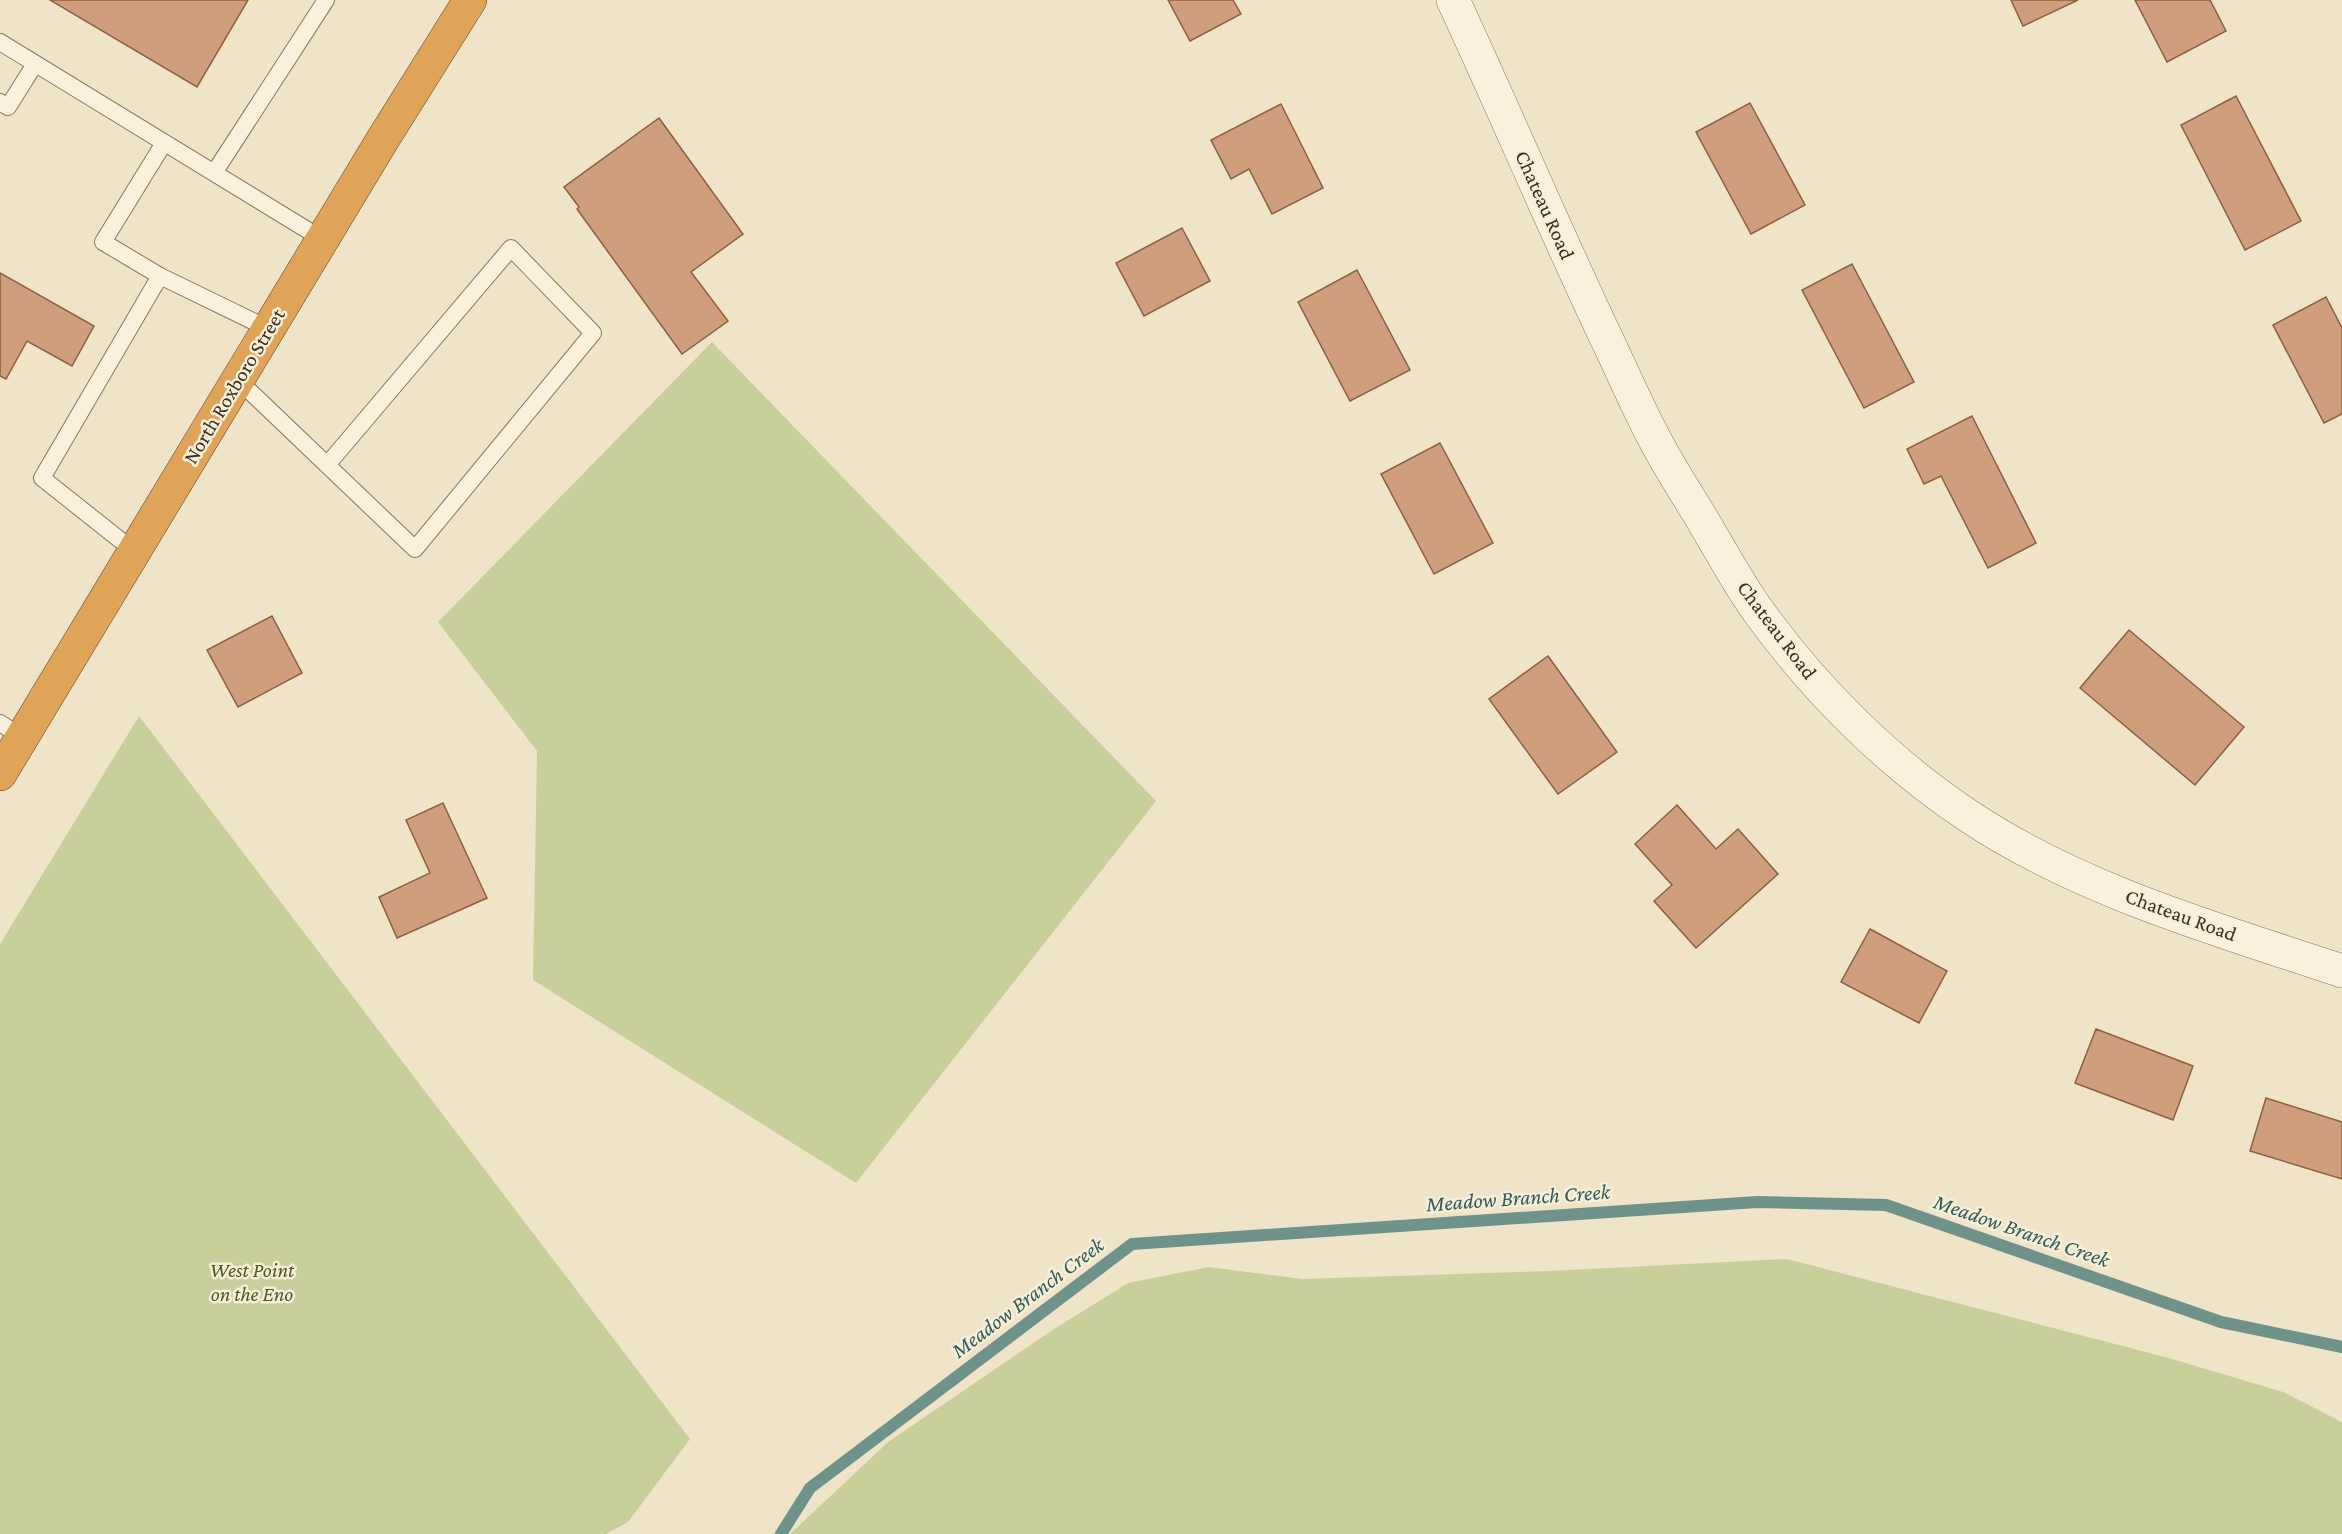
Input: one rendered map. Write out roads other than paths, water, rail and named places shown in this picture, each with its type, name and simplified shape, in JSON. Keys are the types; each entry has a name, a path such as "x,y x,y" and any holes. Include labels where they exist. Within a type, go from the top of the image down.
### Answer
{"highway":[{"name":"North Roxboro Street","path":"0,774 11,730 134,551 322,239 470,0"}],"street":[{"name":"Chateau Road","path":"1453,0 1567,256 1659,447 1759,613 1832,700 1919,781 1971,817 2025,849 2082,877 2199,923 2342,971"}],"lane":[{"path":"214,173 326,0"},
{"path":"0,42 322,239"},
{"path":"0,102 8,108 35,64"},
{"path":"164,143 103,242 160,276 269,329"},
{"path":"238,380 327,465 415,549 593,333 511,248 327,465"},
{"path":"134,551 42,478 160,276"}],"waterway":[{"name":"Meadow Branch Creek","path":"781,1534 810,1488 1132,1244 1757,1202 1886,1205 2221,1322 2342,1347"}],"park label":[{"name":"West Point on the Eno","path":"252,1282"}]}
